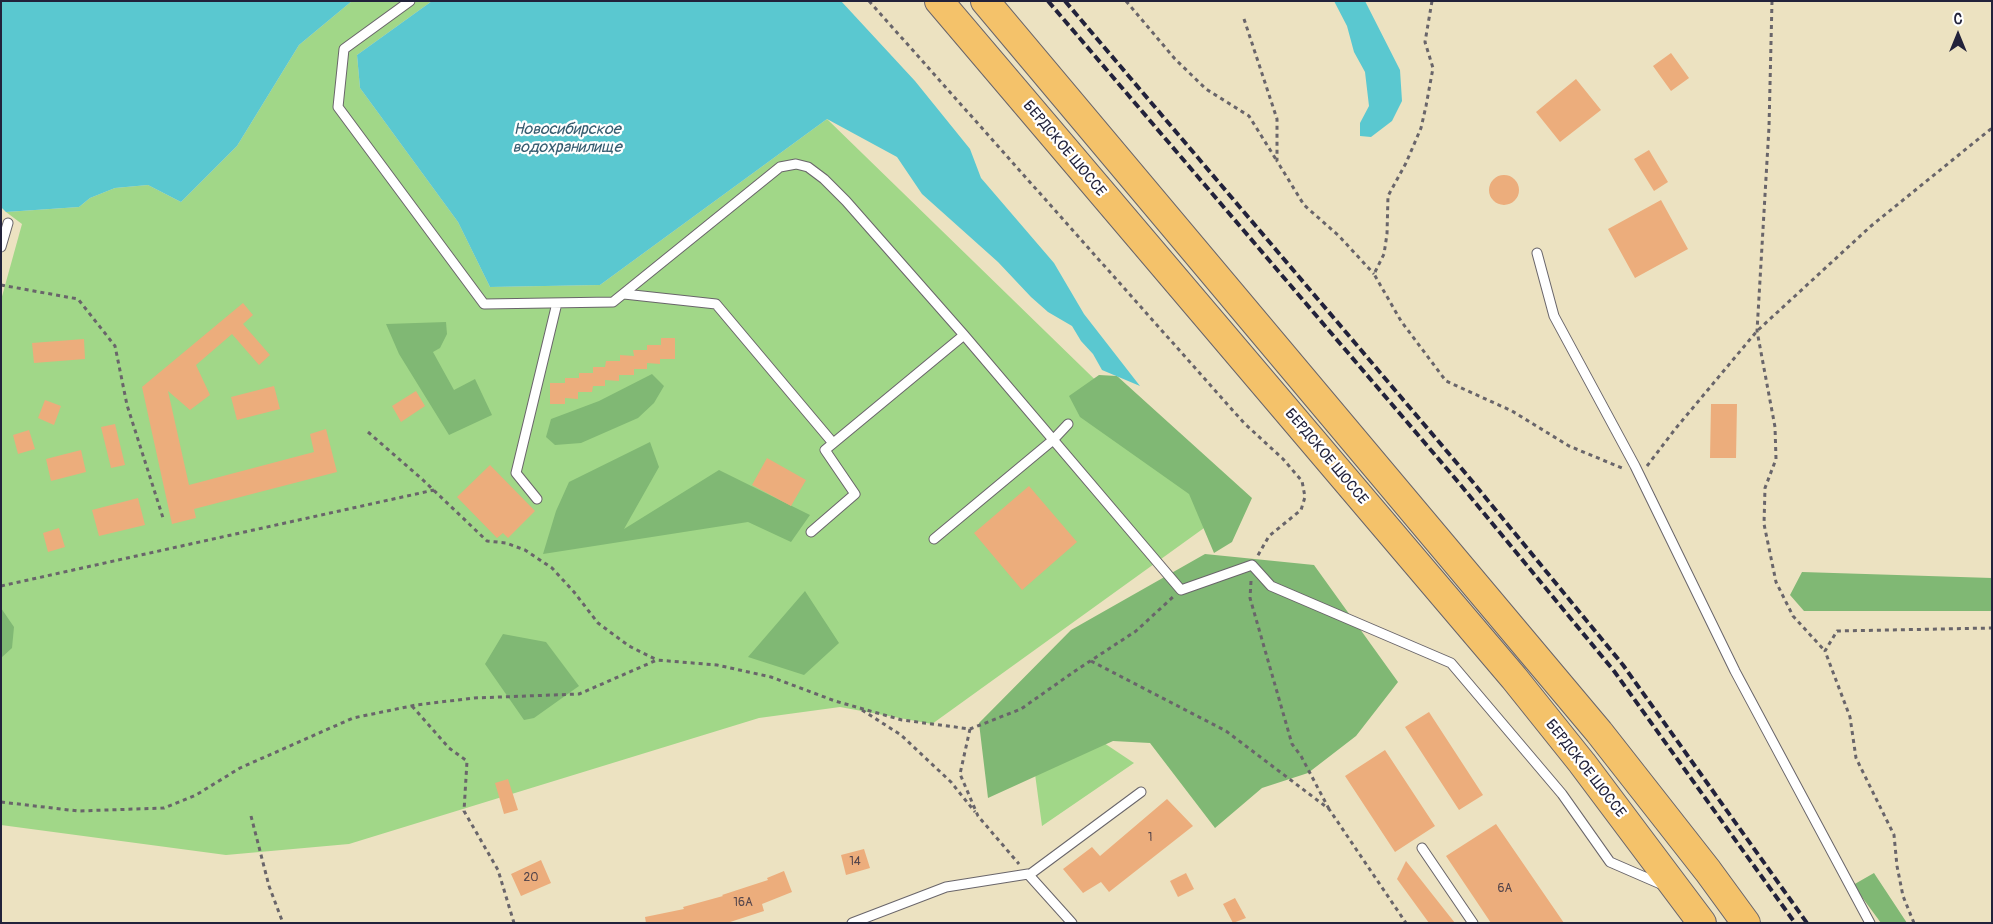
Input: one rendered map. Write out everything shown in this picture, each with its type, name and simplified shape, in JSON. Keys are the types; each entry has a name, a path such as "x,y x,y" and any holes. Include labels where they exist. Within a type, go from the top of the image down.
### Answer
{"highway":[{"name":"БЕРДСКОЕ ШОССЕ","path":"939,1 1514,678 1582,763 1702,923"},
{"path":"984,1 1592,724 1708,871 1746,923"}],"lane":[{"path":"410,1 344,48 338,108 484,304 613,302 780,168 796,164 808,167 830,185 964,335 1180,590 1252,565 1272,586 1451,663 1562,794 1610,862 1679,892"},
{"path":"1,247 8,223"},
{"path":"1537,253 1554,316 1639,476 1735,670 1870,923"},
{"path":"624,294 716,304 833,444"},
{"path":"537,499 516,473 557,303"},
{"path":"812,532 856,494 825,450 964,335"},
{"path":"934,539 1053,440 1068,424"},
{"path":"852,923 946,887 1028,875 1141,792"},
{"path":"1422,848 1472,923"},
{"path":"1028,875 1072,923"}],"path":[{"path":"869,1 1244,423 1283,458 1302,481 1305,497 1301,510 1269,536 1252,565 1250,598 1292,744 1301,756 1329,808 1406,923"},
{"path":"1126,1 1175,59 1206,89 1249,116 1304,205 1340,236 1374,274 1401,320 1446,381 1512,411 1569,446 1639,476 1676,428 1757,331 1871,226 1992,128"},
{"path":"1374,274 1384,254 1387,234 1388,196 1406,163 1421,128 1426,106 1433,68 1425,42 1432,1"},
{"path":"1772,1 1769,126 1757,331 1774,427 1776,459 1765,488 1764,524 1776,582 1793,616 1825,651 1850,717 1856,758 1894,835 1897,866 1903,896 1914,923"},
{"path":"1244,19 1277,119 1277,161"},
{"path":"1,285 78,299 115,346 127,405 164,521"},
{"path":"368,432 488,541 506,543 525,550 552,568 574,592 598,624 629,646 657,660 717,665 771,677 859,708 902,720 970,730 1021,709 1136,631 1180,590"},
{"path":"1,586 434,490"},
{"path":"1825,651 1838,631 1992,628"},
{"path":"1,802 78,811 164,808 196,795 240,768 354,718 412,706 474,698 579,694 657,660"},
{"path":"1090,661 1226,731 1329,808"},
{"path":"412,706 449,748 467,761 464,811 498,870 514,923"},
{"path":"859,708 901,735 952,782 1028,875"},
{"path":"970,730 960,774 978,816"},
{"path":"251,816 269,886 283,923"}],"green space":[{"path":"352,1 432,1 357,55 360,88 458,222 490,287 600,285 827,119 1229,510 932,724 840,707 759,718 349,844 226,855 1,825 1,300 22,224 6,212 79,207 90,198 115,188 148,185 181,202 237,146 299,45"},
{"path":"446,322 447,334 440,348 433,352 454,390 475,379 492,415 449,435 399,354 386,324"},
{"path":"652,374 664,386 654,403 638,418 581,443 555,445 546,437 551,419 599,401"},
{"path":"1099,375 1117,376 1252,498 1232,542 1214,553 1189,494 1080,417 1069,396"},
{"path":"650,442 659,467 624,529 719,470 810,515 791,542 748,522 543,554 556,511 569,482"},
{"path":"1205,554 1314,565 1398,682 1356,736 1308,773 1262,788 1215,828 1150,743 1113,741 988,798 979,723 1071,630"},
{"path":"1802,572 1992,578 1992,611 1804,611 1790,595"},
{"path":"805,591 839,643 804,675 748,657"},
{"path":"1,608 14,627 12,648 1,658"},
{"path":"503,634 546,642 579,686 534,718 524,720 485,664"},
{"path":"1086,731 1134,763 1042,826 1033,759"},
{"path":"1874,873 1907,923 1881,923 1853,885"}],"water":[{"path":"1,1 352,1 299,45 237,146 181,202 148,185 115,188 90,198 79,207 6,212 1,207"},
{"name":"Новосибирское водохранилище","path":"432,1 841,1 915,81 970,149 981,178 1054,263 1084,314 1140,386 1102,370 1093,354 1081,341 1072,326 1048,312 998,262 922,194 897,157 827,119 600,285 490,287 458,222 360,88 357,55"},
{"path":"1334,1 1365,1 1400,70 1402,101 1392,121 1371,137 1360,136 1360,123 1369,106 1365,72 1354,52 1347,26"}],"building":[{"path":"1671,53 1689,78 1671,91 1653,66"},
{"path":"1576,79 1601,110 1560,142 1536,112"},
{"path":"1649,150 1668,182 1654,191 1634,159"},
{"path":"1504,175 1515,179 1519,190 1515,201 1504,205 1493,201 1489,190 1493,179"},
{"path":"1661,200 1688,249 1635,278 1608,229"},
{"path":"243,303 253,315 243,324 270,355 259,365 232,334 196,365 210,395 190,410 168,391 189,485 314,452 310,434 326,429 337,472 194,509 196,518 172,524 142,387"},
{"path":"661,338 675,338 675,359 660,359 660,364 647,363 647,369 634,369 634,375 619,375 619,381 605,380 605,386 593,386 592,392 578,392 578,399 565,398 565,404 550,404 550,383 565,383 565,378 579,378 579,373 593,373 593,367 605,367 606,361 620,361 620,355 634,356 633,350 647,350 647,345 661,345"},
{"path":"84,339 85,359 34,363 32,343"},
{"path":"274,386 280,409 237,420 231,397"},
{"path":"416,391 425,406 401,422 392,406"},
{"path":"45,400 61,406 54,425 38,418"},
{"path":"1711,404 1737,404 1736,458 1710,458"},
{"path":"115,424 125,465 111,468 101,427"},
{"path":"29,430 35,449 18,454 13,435"},
{"path":"81,450 86,472 51,481 46,459"},
{"path":"767,458 806,480 791,506 752,485"},
{"path":"490,465 535,511 508,538 503,533 497,538 457,497"},
{"path":"1029,486 1077,542 1022,590 974,533"},
{"path":"138,498 145,525 99,536 92,510"},
{"path":"59,528 65,547 48,552 43,533"},
{"path":"1429,712 1483,795 1459,810 1405,727"},
{"path":"1385,750 1435,826 1395,852 1345,776"},
{"path":"508,779 518,810 504,814 495,783"},
{"path":"1167,799 1193,826 1109,892 1101,882 1083,893 1063,869 1092,847 1100,856"},
{"path":"1496,824 1564,923 1491,923 1446,856"},
{"path":"864,849 870,868 846,875 841,855"},
{"path":"541,860 551,883 521,896 511,874"},
{"path":"1406,861 1455,923 1429,923 1397,879"},
{"path":"784,871 792,892 762,904 764,911 727,923 646,923 645,917 684,909 683,907 723,896 768,880 767,878"},
{"path":"1186,873 1194,889 1178,897 1170,881"},
{"path":"1235,898 1246,918 1233,923 1223,904"}],"railway":[{"path":"1048,1 1459,483 1614,671 1795,923"},
{"path":"1065,1 1467,475 1623,665 1807,923"}]}
